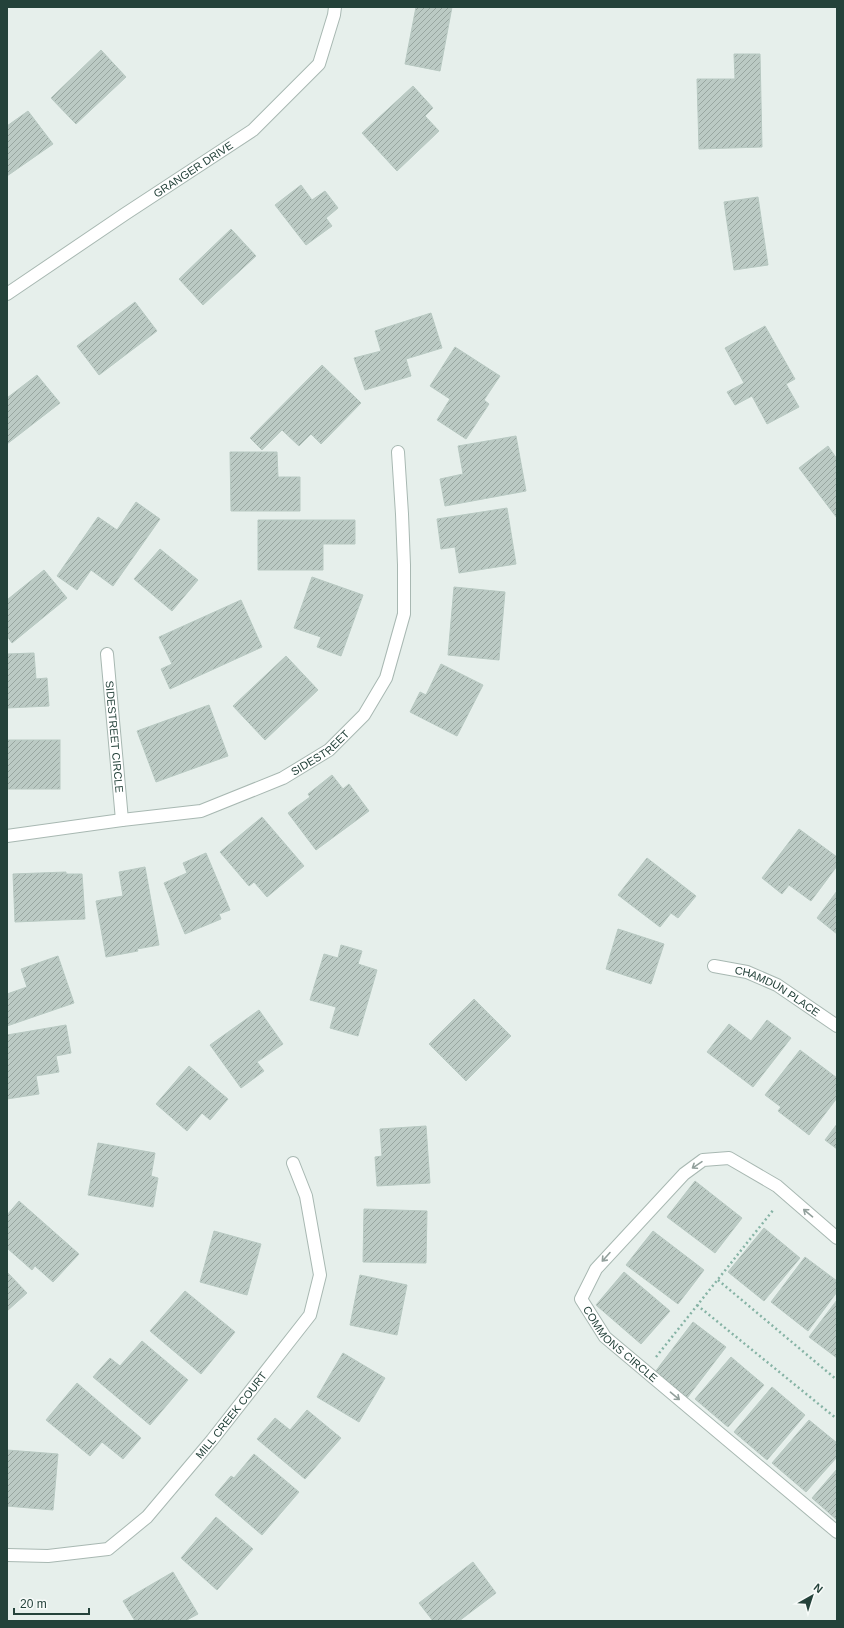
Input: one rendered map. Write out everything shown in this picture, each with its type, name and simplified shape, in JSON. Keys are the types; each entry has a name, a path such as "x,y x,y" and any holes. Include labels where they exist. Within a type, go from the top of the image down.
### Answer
{"street":[{"name":"GRANGER DRIVE","path":"7,294 253,130 319,64 335,7"},
{"name":"SIDESTREET","path":"7,836 122,820 202,811 283,778 329,750 364,715 386,678 404,614 403,528 398,452"},
{"name":"SIDESTREET CIRCLE","path":"107,654 122,820"},
{"name":"CHAMDUN PLACE","path":"714,966 747,972 777,985 837,1026"},
{"name":"COMMONS CIRCLE","path":"837,1238 777,1186 729,1158 703,1160 684,1174 596,1269 581,1299 605,1337 837,1532"},
{"name":"MILL CREEK COURT","path":"7,1555 48,1556 108,1549 147,1518 212,1440 310,1315 320,1275 306,1196 293,1163"}],"path":[{"path":"645,1370 775,1209"},
{"path":"718,1280 837,1380"},
{"path":"697,1305 837,1418"}],"building":[{"path":"416,7 452,7 440,71 405,64"},
{"path":"101,50 126,77 76,124 51,98"},
{"path":"734,54 760,54 762,147 699,149 697,79 735,79"},
{"path":"413,86 433,108 425,116 439,131 397,171 362,133"},
{"path":"28,111 53,144 7,176 7,126"},
{"path":"301,185 312,200 325,191 338,208 326,218 332,226 306,245 275,205"},
{"path":"758,197 768,265 734,270 724,202"},
{"path":"231,229 256,256 203,305 179,279"},
{"path":"135,302 157,331 99,375 77,346"},
{"path":"431,313 442,348 406,359 411,376 365,390 354,358 381,351 375,331"},
{"path":"765,326 795,379 786,384 799,407 767,424 752,396 735,405 727,392 744,383 725,348"},
{"path":"455,347 500,376 484,400 489,404 466,439 437,420 450,399 430,386"},
{"path":"322,365 361,403 321,444 311,434 299,446 282,430 262,450 250,438"},
{"path":"37,375 60,403 7,444 7,398"},
{"path":"516,436 526,491 445,506 440,479 463,474 458,446"},
{"path":"828,446 837,459 837,518 799,468"},
{"path":"230,452 277,452 278,477 300,477 300,511 231,511"},
{"path":"136,502 160,519 113,586 91,570 77,590 57,576 98,517 117,530"},
{"path":"507,508 516,564 459,573 455,547 441,549 437,519"},
{"path":"258,520 355,520 355,544 323,544 323,570 258,570"},
{"path":"160,549 198,580 172,611 134,579"},
{"path":"44,570 67,598 12,643 7,636 7,600"},
{"path":"312,577 363,595 341,656 317,647 321,637 294,628"},
{"path":"454,587 505,592 499,660 448,655"},
{"path":"241,600 262,647 170,689 161,669 172,664 159,637"},
{"path":"34,653 36,679 47,678 49,706 7,708 7,654"},
{"path":"286,656 318,690 265,740 233,706"},
{"path":"441,664 483,685 457,736 410,712 420,692 426,695"},
{"path":"209,705 228,756 156,782 137,731"},
{"path":"7,740 60,740 60,789 7,789"},
{"path":"332,775 343,789 349,784 369,811 316,850 288,813 310,797 308,794"},
{"path":"262,817 304,866 267,897 254,882 249,886 220,852"},
{"path":"799,829 837,857 837,866 811,901 789,885 782,894 762,878"},
{"path":"206,853 230,910 219,914 221,919 185,934 164,883 187,873 183,863"},
{"path":"647,858 696,896 678,918 671,913 660,927 618,895"},
{"path":"145,867 159,945 137,949 138,951 106,957 96,901 123,896 119,872"},
{"path":"66,872 66,874 82,874 85,919 15,922 13,874"},
{"path":"837,891 837,934 817,918"},
{"path":"618,929 664,944 651,984 606,969"},
{"path":"341,945 362,951 358,964 377,970 358,1036 330,1028 336,1007 310,1000 324,954 338,958"},
{"path":"58,956 74,1003 7,1026 7,994 27,987 21,969"},
{"path":"474,999 511,1036 466,1081 429,1044"},
{"path":"259,1010 283,1044 257,1062 264,1071 241,1088 210,1045"},
{"path":"767,1020 791,1038 753,1087 707,1052 729,1024 751,1041"},
{"path":"66,1025 71,1053 56,1056 59,1072 36,1076 39,1094 7,1099 7,1035"},
{"path":"800,1050 837,1078 837,1098 809,1135 778,1111 781,1107 765,1095"},
{"path":"189,1066 228,1099 210,1120 202,1113 187,1131 156,1104"},
{"path":"837,1124 837,1149 825,1140"},
{"path":"426,1126 430,1183 377,1186 375,1157 382,1156 380,1129"},
{"path":"98,1143 155,1153 151,1176 158,1178 153,1207 88,1195"},
{"path":"695,1181 742,1218 715,1253 667,1217"},
{"path":"19,1201 79,1254 53,1282 35,1266 32,1270 7,1248 7,1215"},
{"path":"364,1209 427,1211 426,1263 363,1262"},
{"path":"764,1228 800,1258 764,1301 728,1272"},
{"path":"214,1231 261,1244 247,1295 200,1282"},
{"path":"653,1231 704,1270 678,1304 626,1265"},
{"path":"805,1257 837,1281 837,1292 808,1331 771,1302"},
{"path":"7,1272 27,1293 7,1311"},
{"path":"624,1272 670,1311 641,1344 596,1305"},
{"path":"360,1275 407,1285 397,1335 350,1325"},
{"path":"185,1291 235,1332 201,1374 150,1331"},
{"path":"837,1300 837,1358 809,1337"},
{"path":"693,1322 726,1347 687,1398 655,1372"},
{"path":"142,1341 188,1380 150,1425 93,1377 110,1358 120,1366"},
{"path":"343,1353 385,1378 359,1422 317,1397"},
{"path":"731,1357 764,1385 728,1427 695,1399"},
{"path":"77,1383 141,1438 123,1459 102,1442 90,1456 46,1420"},
{"path":"772,1387 805,1415 767,1460 734,1432"},
{"path":"307,1410 341,1438 305,1479 257,1439 275,1418 290,1430"},
{"path":"809,1420 837,1443 837,1457 806,1492 772,1463"},
{"path":"7,1450 58,1454 53,1510 7,1506"},
{"path":"254,1454 299,1492 262,1535 215,1495 231,1476 234,1478"},
{"path":"837,1469 837,1520 812,1498"},
{"path":"216,1517 253,1549 217,1590 181,1558"},
{"path":"473,1562 496,1593 459,1621 433,1621 419,1603"},
{"path":"173,1572 198,1614 185,1621 135,1621 123,1601"}]}
